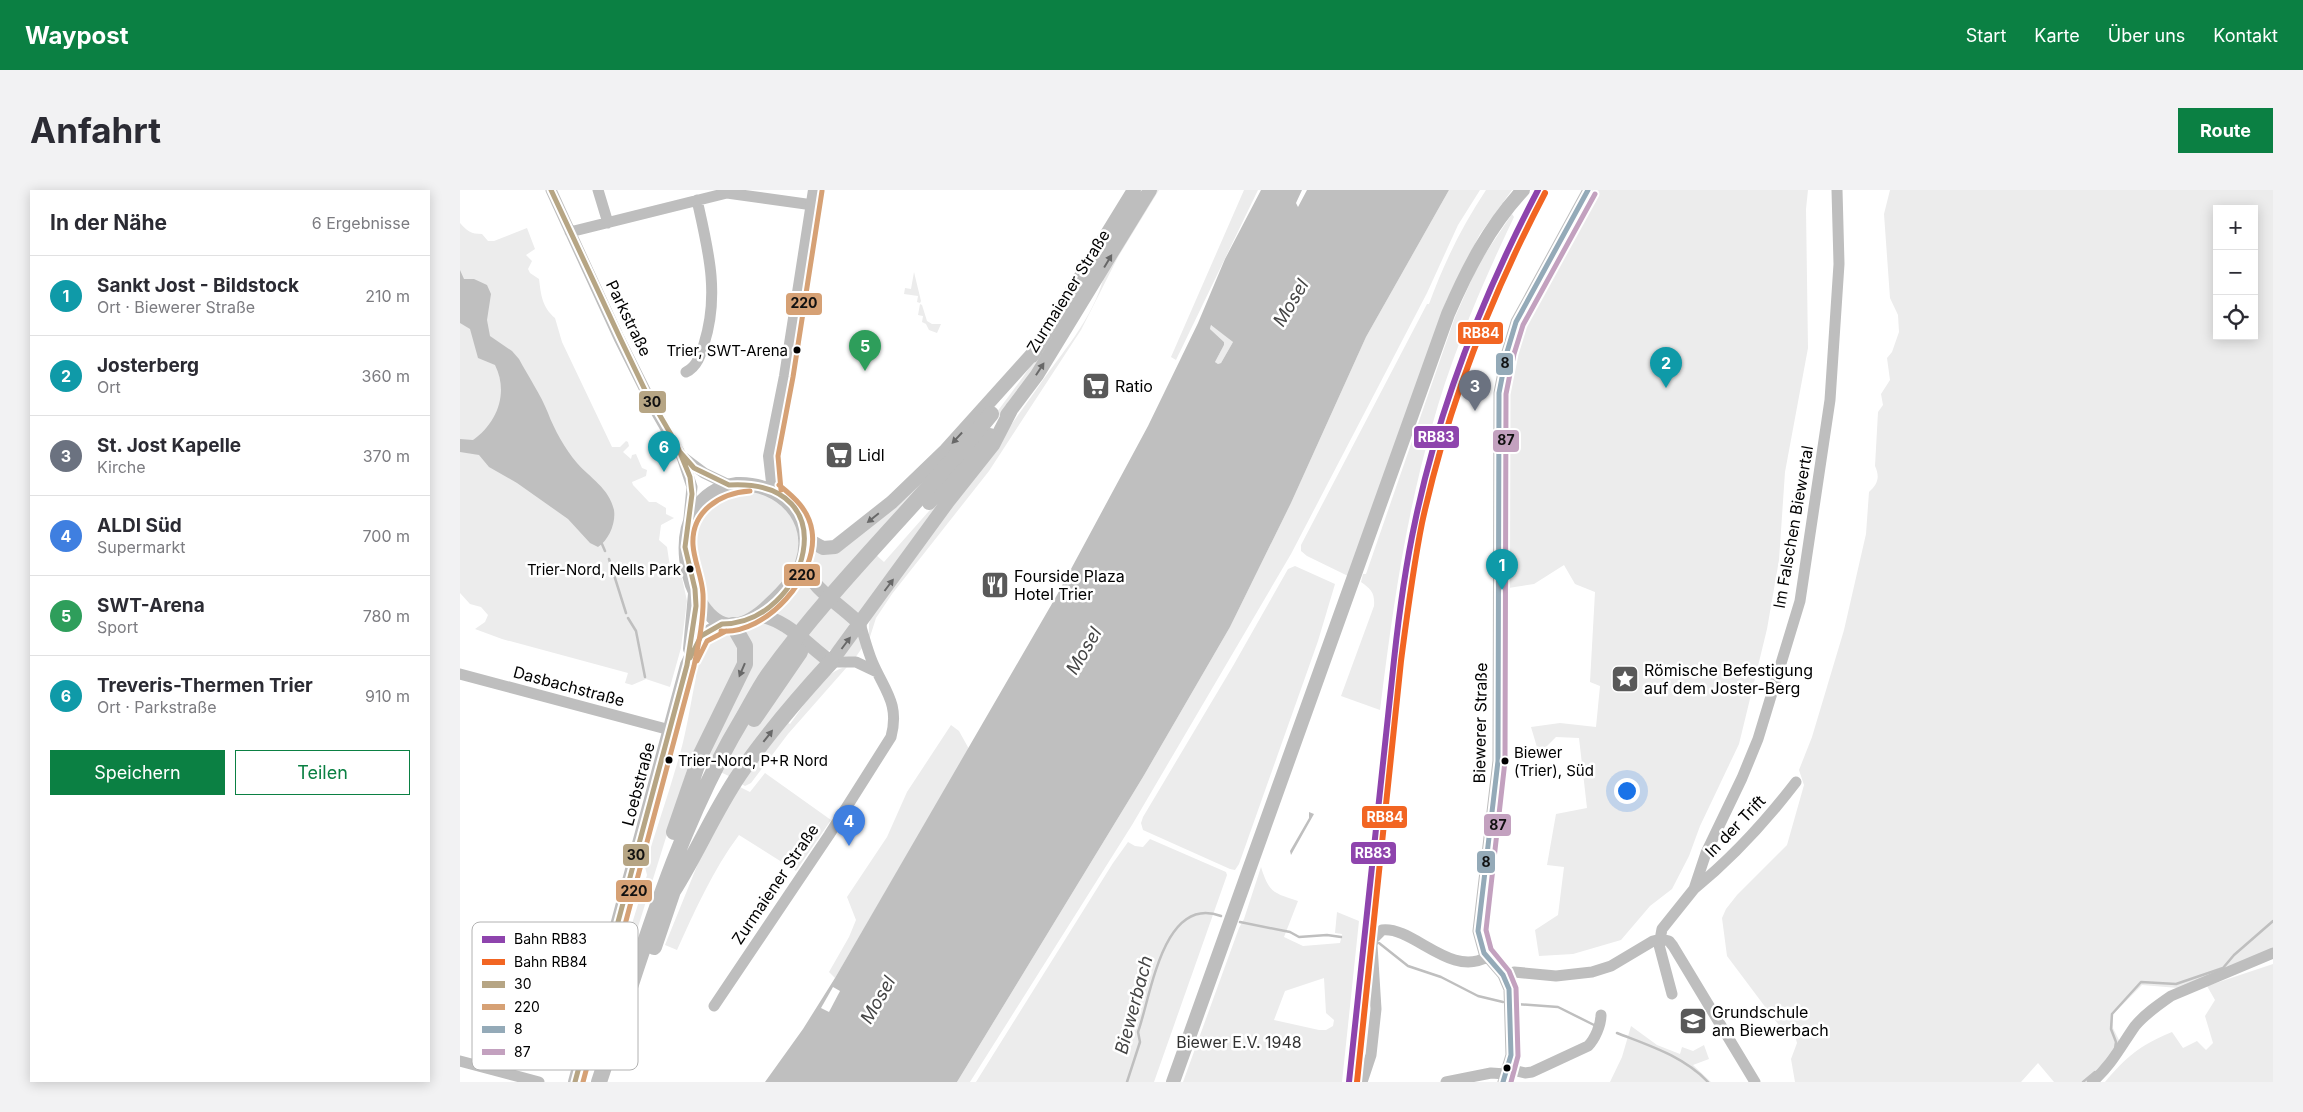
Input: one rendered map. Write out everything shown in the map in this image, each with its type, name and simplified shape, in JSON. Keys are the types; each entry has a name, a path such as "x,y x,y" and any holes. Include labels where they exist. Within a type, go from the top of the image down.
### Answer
{"highway":[{"path":"875,554 991,414"},
{"path":"638,962 679,844 767,676 818,610 929,503"},
{"path":"638,995 673,891 693,860 710,824 716,774 745,664 745,646 727,624"},
{"path":"716,774 783,717 831,662"},
{"path":"599,1082 603,1070"},
{"path":"609,1082 613,1070"}],"main road":[{"path":"774,491 770,456 786,376 815,190"},
{"name":"Zurmaiener Straße","path":"1036,350 1134,190"},
{"name":"Zurmaiener Straße","path":"1012,408 1051,353 1150,190"},
{"path":"1173,1082 1448,314 1484,240 1501,215 1523,190"},
{"path":"991,414 1036,350"},
{"path":"805,538 823,548 835,547 892,502 959,436 1036,350"},
{"path":"929,503 1012,408"},
{"path":"757,615 772,618 782,623 831,662 947,503 993,445 1012,408"},
{"path":"750,484 770,456"},
{"path":"750,484 774,491 785,499 796,512 805,538 802,564 786,587 757,615 727,624 708,614 695,591 685,543 689,521 694,511 707,496 729,485 750,484"},
{"name":"Zurmaiener Straße","path":"802,564 812,582 860,624"},
{"path":"686,665 694,620 695,591"},
{"name":"Loebstraße","path":"618,922 686,665 701,636 727,624"}],"street":[{"name":"Parkstraße","path":"551,190 644,388 682,457 692,487 689,521"},
{"path":"598,190 608,223"},
{"name":"Biewerer Straße","path":"1506,1075 1511,1048 1508,984 1503,975 1487,957 1480,944 1478,931 1498,761 1499,393 1507,352 1516,322 1588,190"},
{"name":"Im Falschen Biewertal","path":"1694,889 1706,853 1758,739 1800,601 1830,400 1839,264 1837,190"},
{"path":"570,232 722,192 813,205"},
{"path":"686,372 694,366 702,352 709,330 713,302 711,263 696,200"},
{"name":"Parkstraße","path":"682,457 704,473 729,485"},
{"name":"Zurmaiener Straße","path":"714,1006 829,835 891,736 894,708 878,673 860,624"},
{"path":"831,662 856,662 878,673"},
{"name":"Dasbachstraße","path":"460,674 670,730"},
{"name":"In der Trift","path":"1694,889 1714,872 1771,815 1796,782"},
{"path":"1672,994 1659,945 1662,929 1694,889"},
{"path":"1362,1082 1371,1055 1374,1027 1376,988 1372,946 1374,938 1382,930 1394,930 1444,956 1462,961 1474,962 1487,957"},
{"path":"1503,975 1520,972 1556,976 1592,972 1611,966 1657,939 1661,939 1673,946 1755,1082"},
{"path":"2092,1082 2106,1070 2136,1026 2147,1014 2171,996 2273,953"},
{"path":"1446,1082 1491,1072 1506,1075 1525,1073 1543,1067 1588,1046 1592,1042 1600,1022"},
{"path":"494,1070 539,1082"}],"green space":[{"path":"1137,190 1141,190 1044,354 1000,416 975,445 973,444 1023,377 1052,334"},
{"path":"1155,190 1159,190 1118,257 1094,304 1104,276"},
{"path":"1244,190 1258,190 1176,360 1171,357"},
{"path":"1449,190 1480,190 1458,225 1427,293 1291,554 1132,825 970,1082 957,1082 1143,777 1230,627 1291,503 1366,337"},
{"path":"1486,190 1512,190 1480,234 1447,299 1348,576 1307,556 1301,551 1301,545 1427,304 1429,304 1447,259 1461,231"},
{"path":"1597,190 1808,190 1806,209 1808,348 1785,472 1779,560 1767,629 1739,744 1700,826 1689,856 1672,889 1650,906 1621,940 1573,954 1539,956 1535,930 1558,915 1564,867 1547,865 1556,814 1587,808 1579,738 1556,737 1539,754 1531,727 1560,723 1596,727 1600,686 1590,682 1595,592 1575,584 1564,565 1534,584 1502,589 1506,408 1509,375 1516,341 1529,309"},
{"path":"1890,190 2273,190 2273,949 2178,988 2142,985 2113,1014 2113,1028 2120,1042 2109,1061 2085,1082 2054,1082 2038,1063 2021,1082 1795,1082 1791,1059 1797,1043 1793,1028 1784,1032 1727,956 1722,918 1726,909 1737,895 1787,845 1804,785 1799,770 1812,737 1844,630 1866,534 1869,492 1878,477 1875,466 1878,412 1883,405 1881,394 1890,380 1887,358 1892,352 1899,332 1898,315 1890,298 1884,214"},
{"path":"1512,214 1514,217 1490,268 1458,346 1440,399 1423,461 1400,567 1380,710 1341,696 1374,606 1372,592 1361,582 1363,574 1366,574 1455,317 1479,263"},
{"path":"460,223 470,231 482,234 488,241 494,241 527,228 535,249 526,255 532,261 528,269 530,273 539,279 547,310 555,318 562,342 612,447 620,447 626,441 628,442 629,446 623,452 631,459 632,455 636,454 642,468 647,470 646,476 632,482 633,485 649,502 656,502 666,508 666,514 674,518 661,525 659,540 667,547 670,567 682,578 687,601 681,648 670,687 646,679 632,685 625,683 628,673 502,639 475,629 485,622 488,615 481,607 470,604 460,593"},
{"path":"914,272 920,303 917,302 918,296 904,294 905,288 911,289"},
{"path":"920,304 927,321 932,324 941,324 937,333 929,330 926,324 922,322 923,316 918,315"},
{"path":"1091,310 1081,330 989,471 892,594 876,618 869,640 871,617 1065,350"},
{"path":"1212,324 1233,342 1221,363 1218,364 1215,362 1224,342 1210,329"},
{"path":"993,405 866,546 884,562 982,451 859,615 815,580 809,565 814,551 826,554"},
{"path":"739,488 776,497 795,521 800,543 797,561 784,583 744,618 722,619 700,592 692,566 692,525 711,499"},
{"path":"1295,566 1335,584 1318,641 1239,864 1235,870 1230,869 1143,830 1141,823 1288,569"},
{"path":"803,576 850,620 849,630 831,650 827,651 770,612"},
{"path":"761,621 767,621 824,662 731,777 703,764 749,640 745,629"},
{"path":"722,632 733,637 739,642 740,658 688,767 638,927 638,922 632,922 647,875 645,867 685,732 696,677 692,671 697,655 710,635"},
{"path":"859,633 862,648 855,658 843,656"},
{"path":"847,667 788,734 751,783 745,786 740,783 788,723 790,724 823,681 839,669"},
{"path":"951,725 959,731 969,749 835,978 829,972 849,937 856,920 847,897 887,837 907,792"},
{"path":"765,773 831,820 796,871 739,835 713,876 677,950 665,945 699,861 738,786 750,792"},
{"path":"1150,839 1226,872 1227,875 1154,1082 976,1082 1128,842 1135,846 1143,847"},
{"name":"Biewer E.V. 1948","path":"1261,867 1267,882 1274,891 1298,901 1284,937 1303,946 1340,943 1342,934 1335,933 1337,912 1359,921 1342,1082 1183,1082 1239,928 1244,919","holes":["1324,978 1326,1013 1334,1020 1333,1026 1326,1030 1274,1020 1285,991"]},
{"path":"2273,964 2273,1082 2105,1082 2134,1052 2172,1032 2183,1048 2197,1041 2206,1050 2213,1043 2205,1016 2215,1000 2207,986"},
{"path":"1631,1026 1657,1045 1680,1054 1682,1047 1693,1051 1704,1045 1709,1059 1693,1065 1711,1082 1610,1082 1622,1057"}],"water":[{"name":"Mosel","path":"1261,190 1302,190 1296,203 1298,207 1307,190 1449,190 1366,337 1291,503 1230,627 1143,777 957,1082 765,1082 803,1029 835,978 1057,595 1148,426 1198,323 1225,259","holes":["1211,325 1233,342 1221,363 1215,362 1224,342 1210,329"]},
{"path":"460,270 464,279 474,279 487,285 491,294 487,320 490,336 512,351 519,359 542,399 553,426 564,445 577,463 604,489 612,502 614,510 613,526 608,536 598,547 590,543 568,519 517,483 489,467 479,455 460,452 460,439 473,440 489,425 498,407 501,397 501,386 495,365 478,358 470,329 460,323"},
{"path":"1309,812 1314,814 1291,855 1290,851 1309,818"}],"pier":[{"path":"833,987 840,991 829,1012 821,1008"}],"waterway":[{"path":"602,544 605,551"},
{"path":"609,559 626,613"},
{"path":"628,618 636,631 645,677"},
{"name":"Biewerbach","path":"1127,1082 1140,1042 1138,1032 1155,974 1163,952 1173,934 1185,920 1201,913 1221,916"},
{"name":"Biewerbach","path":"2115,1049 2116,1042 2111,1029 2112,1014 2141,982 2176,984 2223,968 2234,955 2273,921"},
{"name":"Biewerbach","path":"1240,922 1290,932 1299,937 1327,935 1341,937"},
{"name":"Biewerbach","path":"1379,943 1408,966 1441,977 1478,996 1503,1002"},
{"name":"Biewerbach","path":"1516,1004 1558,1007 1594,1025"},
{"name":"Biewerbach","path":"1617,1033 1677,1058 1708,1082"},
{"name":"Biewerbach","path":"2083,1082 2095,1072"}],"rail line":[{"name":"RB83","path":"1349,1082 1400,608 1415,522 1437,436 1465,352 1499,270 1538,190"},
{"name":"RB84","path":"1357,1082 1401,661 1422,523 1444,438 1472,354 1506,273 1545,193"}],"transit line":[{"name":"30","path":"551,190 645,390 676,443 690,477 692,494 685,547 695,589 696,606 687,665 618,922"},
{"name":"8","path":"1503,1082 1511,1055 1509,989 1503,975 1484,953 1478,931 1498,761 1499,393 1507,352 1516,322 1588,190"},
{"name":"220","path":"781,490 778,456 793,377 822,191"},
{"name":"87","path":"1511,1082 1518,1056 1516,988 1509,971 1491,949 1486,930 1505,761 1506,394 1514,354 1523,325 1595,194"},
{"name":"30","path":"679,451 694,468 729,485"},
{"name":"30","path":"722,624 752,618 776,601 794,578 803,552 803,526 791,504 767,489 729,485"},
{"name":"220","path":"721,631 738,630 755,623 771,613 786,599 798,583 807,566 812,548 812,531 808,517 800,505 779,485"},
{"name":"220","path":"626,922 696,657 703,603 701,581 693,545 697,522 702,514 718,500 750,491"},
{"name":"30","path":"690,658 701,636 722,624"},
{"name":"220","path":"697,661 707,641 726,631"},
{"name":"30","path":"575,1082 578,1070"},
{"name":"220","path":"583,1082 586,1070"}],"place":[{"name":"Trier, SWT-Arena","path":"797,350"},
{"name":"SWT-Arena","path":"865,371"},
{"name":"Ratio","path":"1096,386"},
{"name":"Josterberg","path":"1666,388"},
{"name":"St. Jost Kapelle","path":"1475,411"},
{"name":"Lidl","path":"839,455"},
{"name":"Treveris-Thermen Trier","path":"664,472"},
{"name":"Trier-Nord, Nells Park","path":"690,569"},
{"name":"Fourside Plaza Hotel Trier","path":"995,585"},
{"name":"Sankt Jost - Bildstock","path":"1502,590"},
{"name":"Römische Befestigung auf dem Joster-Berg","path":"1625,679"},
{"name":"Trier-Nord, P+R Nord","path":"669,760"},
{"name":"Biewer (Trier), Süd","path":"1505,761"},
{"name":"ALDI Süd","path":"849,846"},
{"name":"Grundschule am Biewerbach","path":"1693,1021"}]}
